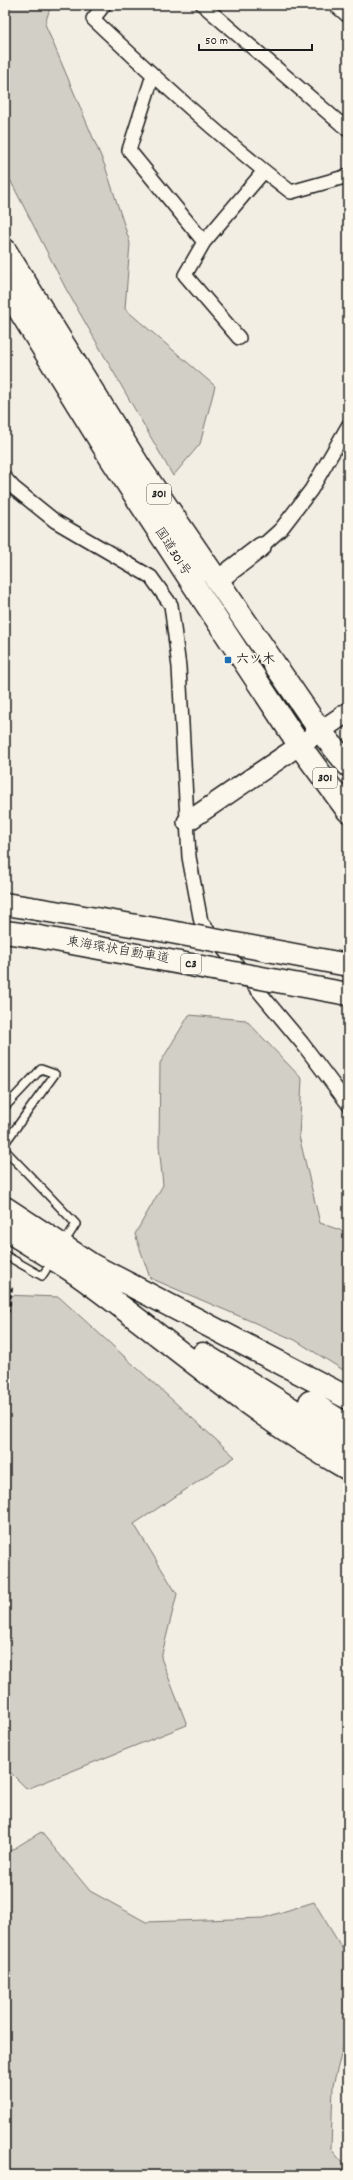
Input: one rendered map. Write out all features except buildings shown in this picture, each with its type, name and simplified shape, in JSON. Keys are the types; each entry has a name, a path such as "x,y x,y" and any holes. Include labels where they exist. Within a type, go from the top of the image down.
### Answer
{"highway":[{"name":"国道301号","path":"5,250 141,469 321,732 348,765"},
{"name":"国道301号","path":"5,287 110,457 300,746 348,811"},
{"name":"C3","path":"5,904 155,929 348,965"},
{"name":"東海環状自動車道","path":"5,932 34,936 348,994"},
{"path":"5,1208 88,1272 262,1413 298,1439 348,1469"},
{"path":"5,1229 88,1272 348,1398"},
{"path":"88,1272 348,1426"},
{"path":"88,1272 348,1444"}],"street":[{"path":"104,5 93,19 153,75 264,171 292,192 348,176"},
{"path":"203,5 348,130"},
{"path":"335,5 348,16"},
{"path":"153,75 129,150 204,242"},
{"path":"239,338 185,275 204,242 264,171"},
{"path":"218,580 261,547 281,529 311,490 348,426"},
{"path":"5,478 14,488 55,521 151,577 171,604 179,668 189,857 201,922 302,1043 348,1104"},
{"path":"187,822 321,732 348,712"}],"lane":[{"path":"5,1107 41,1069 55,1074 5,1143"},
{"path":"5,1150 76,1224 69,1235"},
{"path":"5,1255 42,1276 46,1270"}],"path":[{"path":"5,1318 8,1315 12,1286"}],"shaded area":[{"path":"5,5 51,5 45,24 105,166 130,243 125,309 215,386 200,444 173,476 66,289 5,170"},
{"path":"189,1015 246,1020 302,1079 299,1136 320,1223 348,1233 348,1373 295,1340 150,1278 135,1234 163,1185 159,1146 160,1063"},
{"path":"5,1295 59,1297 235,1457 134,1524 177,1594 161,1658 187,1725 27,1789 5,1767"},
{"path":"41,1832 90,1891 146,1922 263,1918 314,1902 348,1958 348,2029 333,2085 331,2149 348,2169 348,2175 5,2175 5,1854"}],"place":[{"name":"六ツ木","path":"228,660"}]}
